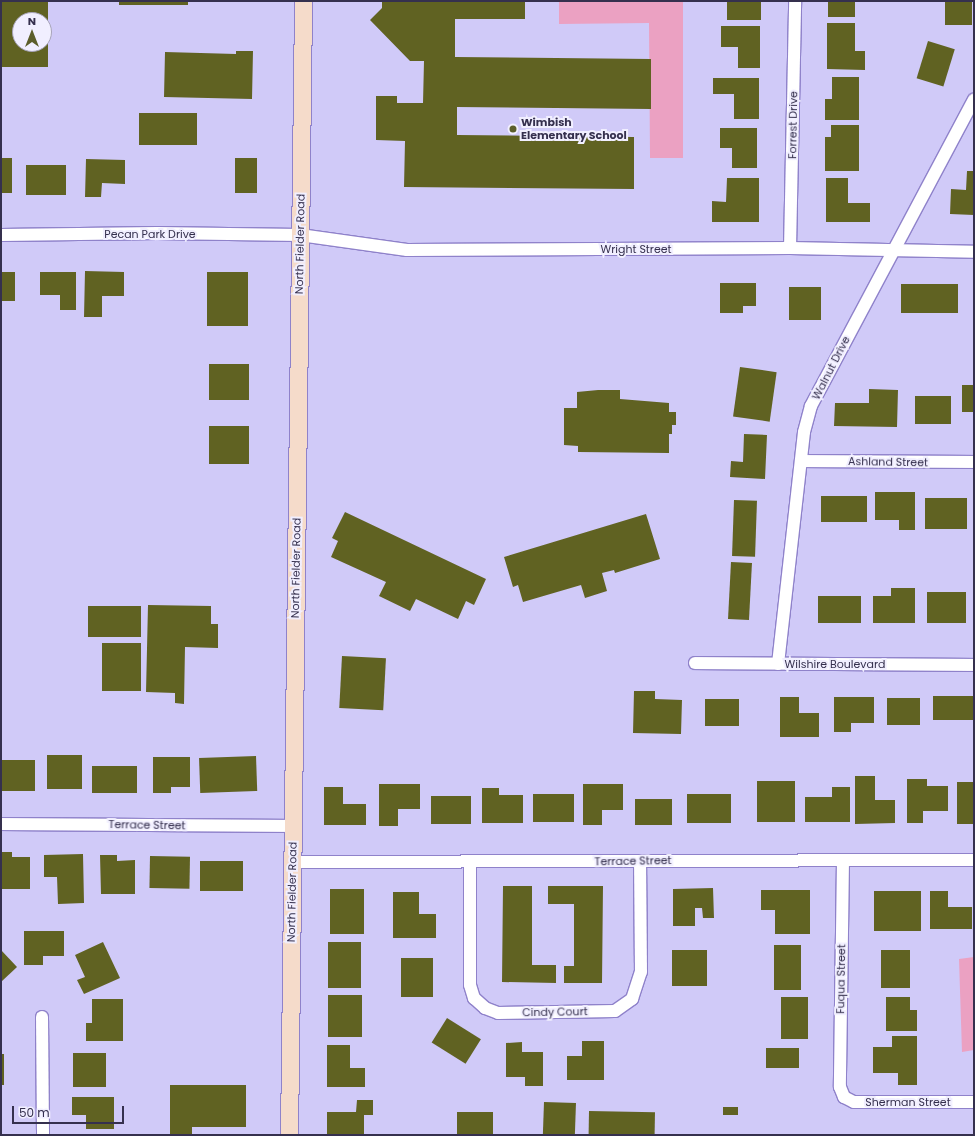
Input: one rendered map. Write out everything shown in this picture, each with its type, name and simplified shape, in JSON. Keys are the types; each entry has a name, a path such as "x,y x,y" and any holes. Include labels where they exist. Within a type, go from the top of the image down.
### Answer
{"main road":[{"name":"North Fielder Road","path":"289,1135 303,1"}],"street":[{"name":"Forrest Drive","path":"790,248 795,1"},
{"name":"Walnut Drive","path":"778,664 801,461 811,406 974,100"},
{"name":"Pecan Park Drive","path":"1,235 156,233 300,235"},
{"name":"Wright Street","path":"300,235 407,250 790,248 892,252 974,252"},
{"name":"Ashland Street","path":"801,461 974,462"},
{"name":"Wilshire Boulevard","path":"695,663 974,664"},
{"name":"Terrace Street","path":"1,824 292,826"},
{"name":"Fuqua Street","path":"843,860 840,1087 844,1097"},
{"name":"Terrace Street","path":"293,862 470,863 974,860"},
{"name":"Cindy Court","path":"470,863 470,985 474,998 485,1008 498,1013 615,1011 632,999 641,972 640,861"},
{"path":"42,1017 43,1135"},
{"name":"Sherman Street","path":"844,1097 854,1102 974,1102"}],"shaded area":[{"path":"559,1 683,1 683,158 650,158 649,23 559,24"},
{"path":"974,957 974,1050 962,1052 959,959"}],"building":[{"path":"1,1 48,1 48,12 12,12 12,52 48,52 48,67 1,67"},
{"path":"119,1 188,1 188,5 119,5"},
{"path":"382,1 525,1 525,19 455,19 455,57 651,59 651,109 457,107 457,135 634,137 634,189 404,187 405,141 376,140 376,96 397,96 397,103 423,103 424,61 410,61 370,20 382,8"},
{"path":"727,1 761,1 761,20 727,20"},
{"path":"828,1 855,1 855,17 828,17"},
{"path":"945,1 972,1 972,25 945,25"},
{"path":"827,23 855,23 855,51 865,51 865,70 827,69"},
{"path":"721,26 760,26 760,68 738,68 738,47 721,47"},
{"path":"928,41 955,49 943,86 917,78"},
{"path":"236,51 253,51 252,99 164,97 165,52 236,54"},
{"path":"832,77 859,77 859,120 825,120 825,99 832,99"},
{"path":"713,78 759,78 759,119 734,119 734,94 713,94"},
{"path":"139,113 197,113 197,145 139,145"},
{"path":"831,125 859,125 859,171 825,171 825,137 831,137"},
{"path":"720,128 757,128 757,168 732,168 732,148 720,148"},
{"path":"1,158 12,158 12,193 1,193"},
{"path":"235,158 257,158 257,193 235,193"},
{"path":"86,159 125,160 125,184 102,183 101,197 85,197"},
{"path":"26,165 66,165 66,195 26,195"},
{"path":"967,171 974,171 974,215 950,214 951,189 966,190"},
{"path":"727,178 759,178 759,222 712,222 712,201 726,202"},
{"path":"826,178 848,178 848,203 870,203 870,222 826,222"},
{"path":"85,271 124,272 124,296 102,296 102,317 84,317"},
{"path":"1,272 15,272 15,301 1,301"},
{"path":"40,272 76,272 76,310 60,310 60,295 40,295"},
{"path":"207,272 248,272 248,326 207,326"},
{"path":"720,283 756,283 756,306 743,306 743,313 720,313"},
{"path":"901,284 958,284 958,313 901,313"},
{"path":"789,287 821,287 821,320 789,320"},
{"path":"209,364 249,364 249,400 209,400"},
{"path":"740,367 777,372 770,422 733,417"},
{"path":"962,385 974,385 974,412 962,412"},
{"path":"869,389 898,390 897,427 834,426 835,403 869,403"},
{"path":"620,390 620,399 669,403 669,412 676,412 676,425 672,425 672,434 669,434 669,453 578,452 578,446 564,445 564,408 577,408 577,392"},
{"path":"915,396 951,396 951,424 915,424"},
{"path":"209,426 249,426 249,464 209,464"},
{"path":"744,434 767,435 765,479 730,477 731,461 743,462"},
{"path":"875,492 915,492 915,530 899,530 899,520 875,520"},
{"path":"821,496 867,496 867,522 821,522"},
{"path":"925,498 967,498 967,529 925,529"},
{"path":"734,500 757,501 755,557 732,556"},
{"path":"345,512 486,579 474,605 466,601 458,619 416,599 410,611 379,596 386,582 331,557 338,541 332,538"},
{"path":"646,514 660,559 615,573 614,570 602,573 607,591 585,598 581,585 523,602 518,585 513,587 504,557"},
{"path":"731,562 752,563 749,620 728,619"},
{"path":"891,588 915,588 915,623 873,623 873,596 891,596"},
{"path":"927,592 966,592 966,623 927,623"},
{"path":"818,596 861,596 861,623 818,623"},
{"path":"148,605 211,606 211,624 218,624 218,648 185,647 184,704 175,703 175,693 146,692"},
{"path":"88,606 141,606 141,637 88,637"},
{"path":"102,643 141,643 141,691 102,691"},
{"path":"342,656 386,658 383,710 339,708"},
{"path":"634,691 655,691 655,699 682,700 681,734 633,733"},
{"path":"933,696 973,696 973,720 933,720"},
{"path":"780,697 799,697 799,713 819,713 819,737 780,737"},
{"path":"834,697 874,697 874,723 851,723 851,732 834,732"},
{"path":"887,698 920,698 920,725 887,725"},
{"path":"705,699 739,699 739,726 705,726"},
{"path":"47,755 82,755 82,789 47,789"},
{"path":"256,756 257,791 200,793 199,758"},
{"path":"153,757 190,757 190,787 171,787 171,793 153,793"},
{"path":"1,760 35,760 35,791 1,791"},
{"path":"92,766 137,766 137,793 92,793"},
{"path":"855,776 875,776 875,800 895,800 895,823 855,824"},
{"path":"907,779 927,779 927,786 948,786 948,811 923,811 923,823 907,823"},
{"path":"757,781 795,781 795,822 757,822"},
{"path":"957,782 974,782 974,824 957,824"},
{"path":"379,784 420,784 420,809 398,809 398,826 379,826"},
{"path":"583,784 623,784 623,810 602,810 602,825 583,825"},
{"path":"324,787 343,787 343,804 366,804 366,825 324,825"},
{"path":"832,787 850,787 850,822 805,822 805,797 832,797"},
{"path":"482,788 499,788 499,795 523,795 523,823 482,823"},
{"path":"533,794 574,794 574,822 533,822"},
{"path":"687,794 731,794 731,823 687,823"},
{"path":"431,796 471,796 471,824 431,824"},
{"path":"635,799 672,799 672,825 635,825"},
{"path":"1,852 12,852 12,857 30,857 30,889 1,889"},
{"path":"83,854 84,903 58,904 57,877 44,877 44,855"},
{"path":"100,855 117,855 117,861 135,860 135,894 101,894"},
{"path":"150,856 190,857 189,889 149,888"},
{"path":"200,861 243,861 243,891 200,891"},
{"path":"503,886 532,886 532,965 556,965 556,983 502,982"},
{"path":"548,886 603,886 602,983 564,983 564,966 574,966 574,904 548,904"},
{"path":"713,888 714,918 703,918 702,908 695,908 695,926 673,926 673,889"},
{"path":"330,889 364,889 364,934 330,934"},
{"path":"761,890 810,890 810,934 775,934 775,910 761,910"},
{"path":"874,891 921,891 921,931 874,931"},
{"path":"930,891 948,891 948,907 972,907 972,929 930,929"},
{"path":"393,892 419,892 419,914 436,914 436,938 393,938"},
{"path":"24,931 64,931 64,956 43,956 43,965 24,965"},
{"path":"103,942 120,978 84,994 77,980 85,977 75,955"},
{"path":"328,942 361,942 361,988 328,988"},
{"path":"774,945 801,945 801,990 774,990"},
{"path":"1,950 17,967 1,982"},
{"path":"672,950 707,950 707,986 672,986"},
{"path":"881,950 910,950 910,988 881,988"},
{"path":"401,958 433,958 433,997 401,997"},
{"path":"328,995 362,995 362,1037 328,1037"},
{"path":"781,997 808,997 808,1039 781,1039"},
{"path":"886,997 910,997 910,1010 917,1010 917,1031 886,1031"},
{"path":"92,999 123,999 123,1041 86,1041 86,1023 92,1023"},
{"path":"447,1018 481,1039 466,1064 432,1043"},
{"path":"892,1036 917,1036 917,1085 898,1085 898,1073 873,1073 873,1047 892,1047"},
{"path":"582,1041 604,1041 604,1080 567,1080 567,1056 582,1056"},
{"path":"522,1042 522,1052 543,1052 543,1086 525,1086 525,1077 506,1077 506,1043"},
{"path":"327,1045 350,1045 350,1068 365,1068 365,1087 327,1087"},
{"path":"766,1048 799,1048 799,1068 766,1068"},
{"path":"73,1053 106,1053 106,1087 73,1087"},
{"path":"1,1054 4,1054 4,1085 1,1085"},
{"path":"170,1085 246,1085 246,1127 192,1127 192,1135 170,1135"},
{"path":"1,1094 2,1094 1,1129"},
{"path":"72,1097 114,1097 114,1129 86,1129 86,1115 72,1115"},
{"path":"357,1100 373,1100 373,1115 364,1115 364,1135 327,1135 327,1112 356,1112"},
{"path":"544,1102 576,1103 575,1135 543,1135"},
{"path":"723,1107 738,1107 738,1115 723,1115"},
{"path":"589,1111 655,1112 655,1135 589,1135"},
{"path":"457,1112 493,1112 493,1135 457,1135"}],"place":[{"name":"Wimbish Elementary School","path":"513,129"}]}
